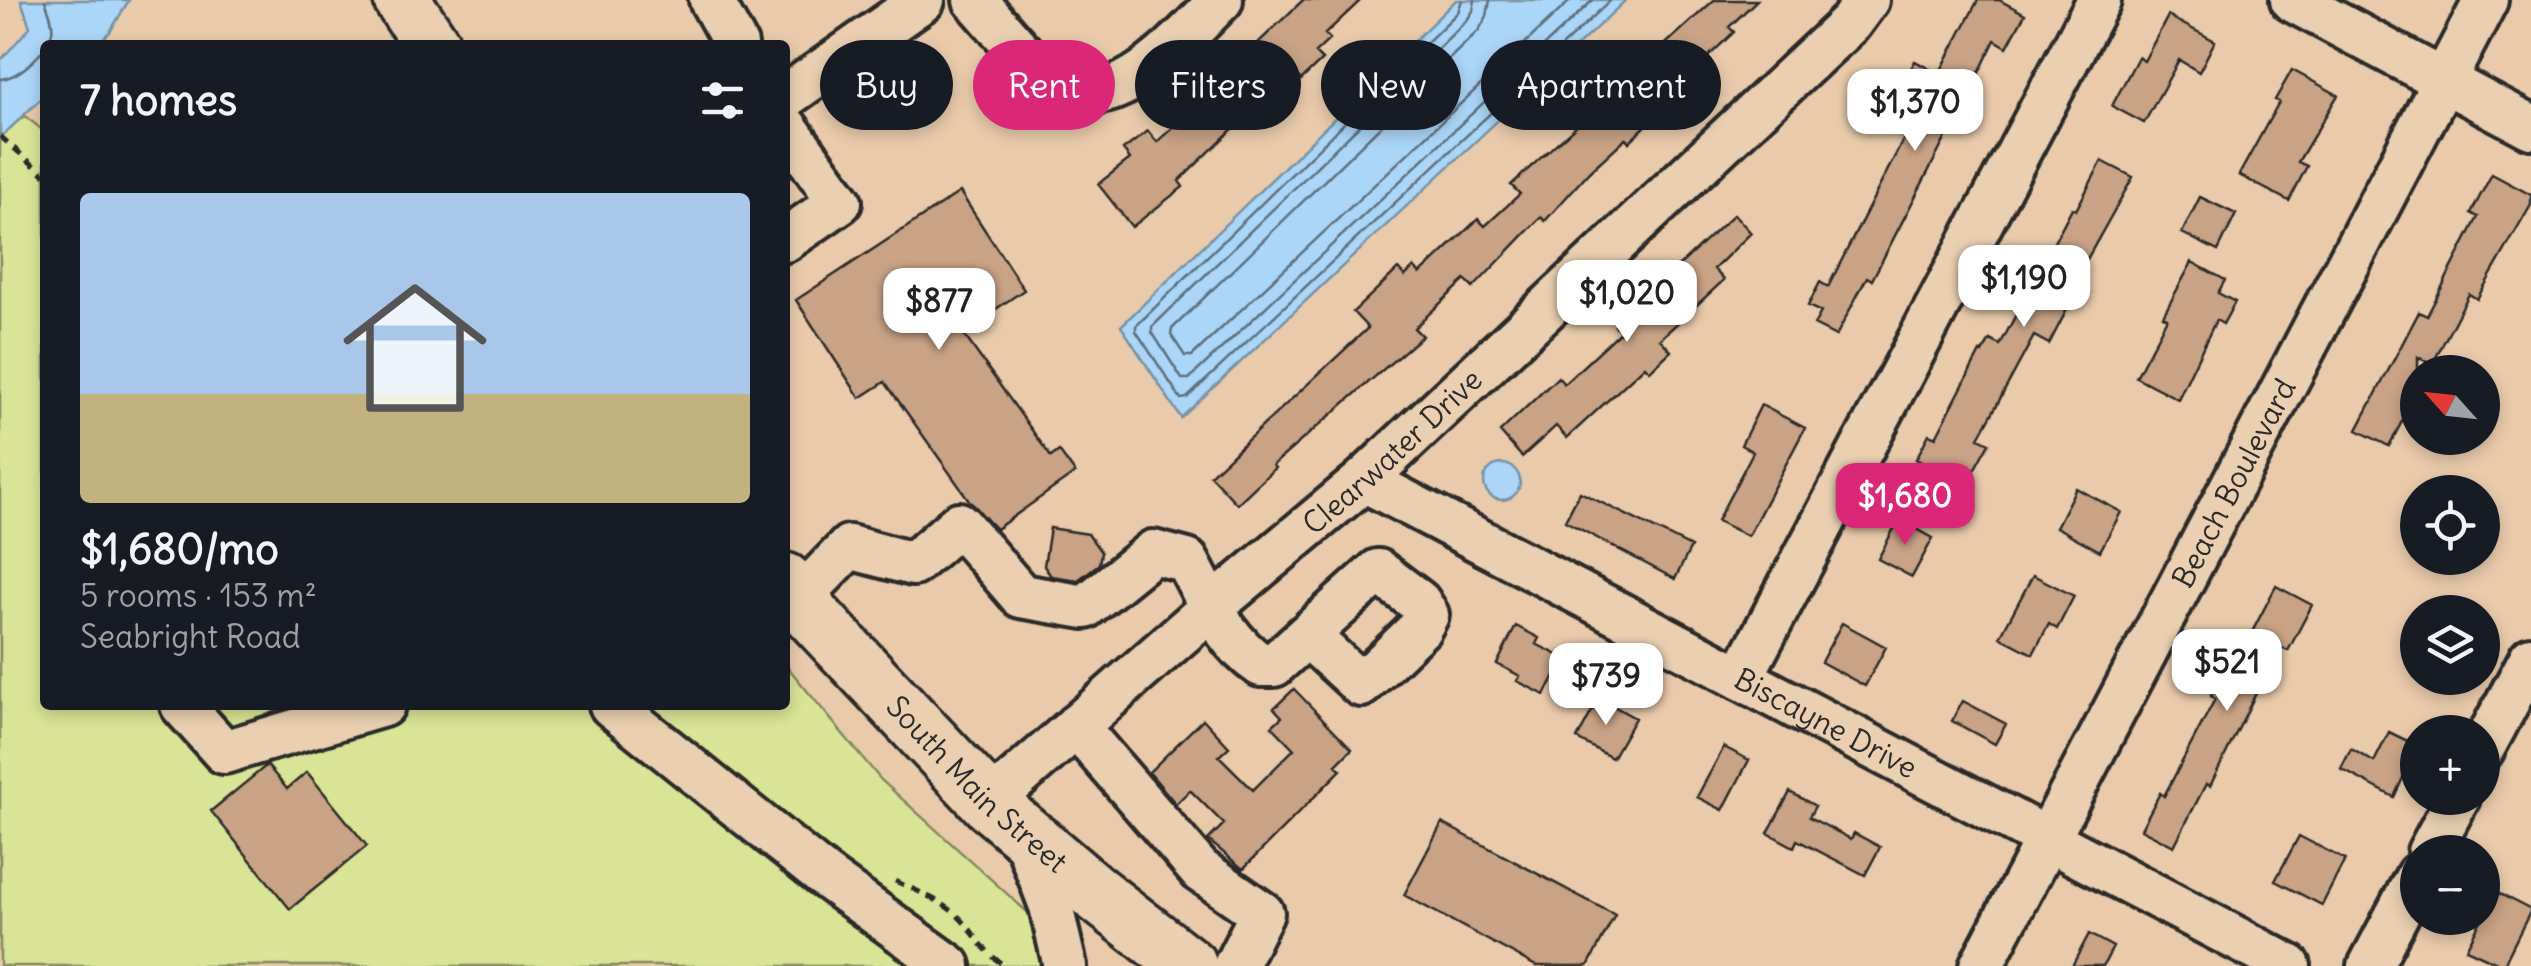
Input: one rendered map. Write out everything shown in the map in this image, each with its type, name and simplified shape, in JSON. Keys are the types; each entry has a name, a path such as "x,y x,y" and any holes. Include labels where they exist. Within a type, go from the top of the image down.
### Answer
{"highway":[{"name":"South Main Street","path":"791,590 1006,819 1189,966"}],"street":[{"path":"711,0 733,40"},
{"path":"790,94 923,0"},
{"path":"975,0 1042,73 1060,86 1102,93 1130,83 1221,0"},
{"name":"Clearwater Drive","path":"1006,819 1076,726 1364,480 1850,23 1867,0"},
{"path":"1742,678 2099,0"},
{"path":"2292,0 2531,127"},
{"name":"Beach Boulevard","path":"1981,966 2486,0"},
{"path":"790,133 840,202 790,237"},
{"name":"Biscayne Drive","path":"1364,480 2290,966"},
{"path":"791,590 850,546 913,564 959,524 1021,596 1086,607 1152,552 1186,562 1234,644 1261,665 1274,665 1307,635"},
{"path":"2500,716 2531,658"},
{"path":"186,710 224,752 366,710"},
{"path":"617,710 823,875 949,966"},
{"path":"1076,726 1200,870 1262,912 1235,966"},
{"path":"1006,819 1052,906 1065,966"},
{"path":"2370,966 2400,909"}],"path":[{"path":"0,136 40,171"}],"green space":[{"path":"25,116 40,128 40,710 790,710 790,670 881,780 1087,966 0,966 0,134"}],"water":[{"path":"21,0 129,0 101,40 40,40 40,100 0,138 0,61 30,27"},
{"path":"1456,0 1626,0 1583,40 1481,40 1481,130 1488,130 1181,418 1121,326 1322,130 1461,130 1461,40 1415,40"},
{"path":"1502,464 1515,469 1520,482 1515,495 1502,500 1489,495 1484,482 1489,469"}],"building":[{"path":"1303,0 1361,0 1325,34 1330,39 1321,40 1321,47 1315,53 1321,61 1301,80 1301,40 1261,40"},
{"path":"1714,0 1757,0 1729,27 1734,32 1721,44 1721,40 1670,40"},
{"path":"1978,0 1999,0 2025,14 2007,47 1995,40 1969,93 1975,96 1960,125 1954,122 1872,280 1867,277 1836,336 1814,325 1821,312 1808,306 1820,282 1828,287 1921,105 1898,94 1915,61 1939,74"},
{"path":"2168,16 2215,41 2199,72 2179,60 2144,123 2112,106 2138,57 2144,61"},
{"path":"2292,70 2338,95 2298,162 2307,166 2289,201 2239,175"},
{"path":"1170,130 1232,130 1179,181 1183,187 1132,227 1098,184 1130,159 1123,150 1148,131 1157,142"},
{"path":"1571,130 1641,130 1629,142 1626,138 1589,172 1545,221 1541,217 1473,288 1465,280 1414,328 1422,336 1273,465 1275,468 1237,504 1210,475 1368,328 1353,312 1398,269 1405,276 1414,267 1420,274 1478,219 1485,226 1520,194 1511,185"},
{"path":"2102,161 2133,177 2068,293 2074,296 2049,344 2034,336 1979,438 1989,443 1965,486 1916,459 1929,434 1936,437 1980,352 1990,340 2000,345 2072,208 2076,210"},
{"path":"2492,174 2531,195 2531,205 2477,299 2469,294 2437,355 2400,355 2400,425 2389,446 2357,430 2419,312 2427,316 2478,217 2471,213"},
{"path":"960,192 1024,290 962,332 1051,457 1059,451 1075,473 996,529 971,503 885,382 860,398 796,300"},
{"path":"2200,197 2236,214 2218,251 2182,233"},
{"path":"1734,214 1751,233 1714,269 1724,280 1660,339 1671,351 1650,371 1645,366 1567,438 1556,426 1522,457 1500,432 1558,377 1564,384 1621,331 1615,326"},
{"path":"2192,262 2225,280 2218,293 2235,302 2223,324 2216,320 2178,399 2136,377"},
{"path":"1761,405 1805,428 1748,536 1717,521 1753,452 1741,445"},
{"path":"2076,488 2121,512 2100,551 2056,527"},
{"path":"1580,492 1691,547 1675,579 1565,521"},
{"path":"1899,519 1933,538 1912,577 1878,559"},
{"path":"1050,528 1088,534 1101,552 1099,564 1078,580 1051,576 1044,566"},
{"path":"2033,575 2074,596 2057,629 2049,624 2033,654 2000,637"},
{"path":"2276,586 2312,605 2288,651 2279,647 2210,786 2206,784 2174,846 2141,829 2160,793 2164,796 2215,699 2211,696 2233,654 2239,657"},
{"path":"1842,623 1886,647 1865,686 1821,662"},
{"path":"1516,626 1539,638 1536,644 1564,658 1545,695 1517,681 1520,676 1497,664"},
{"path":"1294,689 1352,749 1336,765 1341,770 1243,869 1208,840 1224,824 1190,790 1176,804 1149,772 1203,719 1229,747 1219,756 1253,790 1294,749 1272,726 1282,717 1274,708"},
{"path":"1599,698 1635,718 1612,758 1577,739"},
{"path":"1963,701 2006,724 1995,744 1952,721"},
{"path":"2389,732 2400,737 2400,784 2394,797 2341,769 2351,749 2374,762"},
{"path":"1724,747 1749,760 1723,810 1697,797"},
{"path":"267,765 287,789 307,772 367,846 290,909 211,811"},
{"path":"1790,792 1815,806 1809,817 1851,839 1854,833 1880,847 1865,875 1797,840 1794,847 1768,833"},
{"path":"1442,823 1615,915 1588,966 1536,966 1404,895"},
{"path":"2299,836 2345,860 2322,905 2275,881"},
{"path":"2500,894 2531,910 2503,966 2466,949 2473,935 2500,935"},
{"path":"2089,934 2113,947 2103,966 2072,966"}]}
